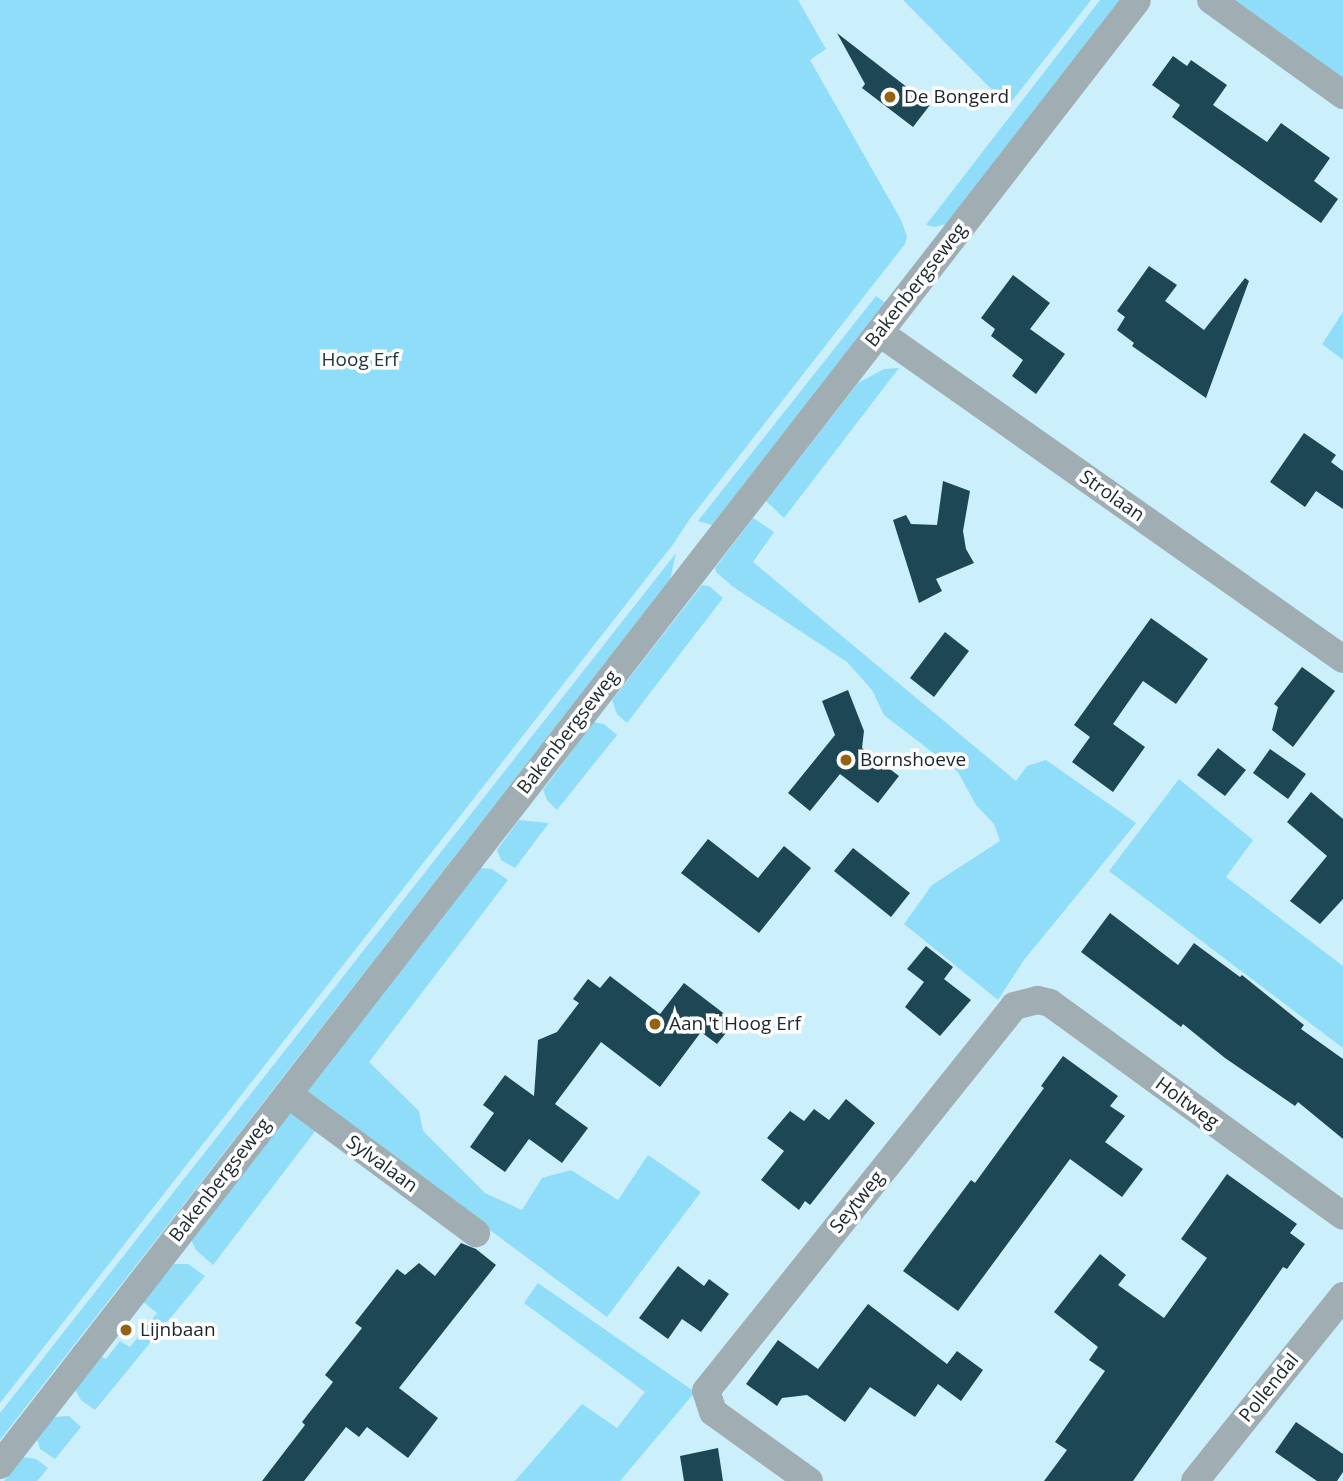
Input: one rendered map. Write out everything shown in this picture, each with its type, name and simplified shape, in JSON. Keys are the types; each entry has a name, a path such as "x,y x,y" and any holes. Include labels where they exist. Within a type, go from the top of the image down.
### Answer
{"street":[{"name":"Bakenbergseweg","path":"0,1465 1137,0"},
{"path":"1211,0 1343,94"},
{"name":"Strolaan","path":"880,333 1343,659"},
{"name":"Holtweg","path":"1026,1002 1050,1003 1343,1216"},
{"name":"Seytweg","path":"809,1481 713,1412 705,1391 1014,1006 1026,1002"},
{"name":"Sylvalaan","path":"288,1094 476,1233"},
{"name":"Pollendal","path":"1195,1481 1343,1296"}],"green space":[{"name":"Hoog Erf","path":"0,0 798,0 826,49 810,60 901,220 907,236 905,244 689,520 674,543 0,1403"},
{"path":"903,0 1091,0 1008,106"},
{"path":"1100,0 1122,0 947,224 934,227 926,225"},
{"path":"1233,0 1343,0 1343,79"},
{"path":"876,296 887,304 712,525 698,521"},
{"path":"1343,312 1343,360 1322,344"},
{"path":"899,368 784,518 766,501 858,383 884,369"},
{"path":"753,518 774,532 753,562 1016,781 1027,766 1046,760 1136,823 1024,960 998,1000 904,924 932,885 1000,841 994,824 976,805 958,772 884,715 872,690 847,662 732,586 716,572 715,568"},
{"path":"676,553 670,580 0,1440 0,1413"},
{"path":"702,585 709,586 723,598 627,723 617,714 612,700"},
{"path":"594,722 604,724 617,735 557,810 547,800 543,790"},
{"path":"1179,779 1253,840 1226,877 1343,966 1343,1048 1109,871"},
{"path":"519,820 549,823 515,868 501,860 497,850"},
{"path":"480,868 492,869 508,880 369,1062 419,1111 423,1131 485,1193 522,1210 542,1178 571,1170 618,1200 648,1155 701,1192 607,1317 311,1097 307,1089"},
{"path":"291,1112 319,1126 213,1265 196,1250 191,1240"},
{"path":"174,1264 188,1264 205,1276 95,1410 81,1400 75,1390 101,1356 106,1359 120,1341 130,1347 157,1313 143,1302"},
{"path":"538,1283 695,1392 620,1481 515,1481 582,1404 617,1428 645,1392 524,1303"},
{"path":"69,1416 81,1427 55,1459 40,1449 37,1439 54,1417"},
{"path":"23,1457 36,1459 48,1468 37,1481 4,1481"}],"building":[{"name":"De Bongerd","path":"837,33 930,105 913,127 862,88 865,84"},
{"path":"1173,56 1187,66 1191,60 1227,85 1213,105 1267,142 1281,123 1330,158 1314,181 1338,199 1321,223 1172,117 1180,105 1152,85"},
{"path":"1149,266 1177,285 1165,301 1204,330 1245,278 1249,281 1206,398 1132,346 1134,343 1117,330 1125,317 1117,311"},
{"path":"1013,275 1050,303 1030,329 1065,354 1036,394 1012,376 1023,360 991,336 995,329 981,318"},
{"path":"1304,433 1336,455 1331,462 1343,471 1343,509 1316,491 1305,507 1270,482"},
{"path":"943,481 970,491 963,531 966,549 974,563 936,579 942,591 919,603 893,520 906,515 911,524 937,525"},
{"path":"1151,618 1208,659 1176,704 1143,681 1113,724 1145,747 1113,792 1072,762 1090,737 1074,725"},
{"path":"945,632 969,651 934,697 910,678"},
{"path":"1302,667 1335,691 1293,747 1272,730 1278,707 1274,704"},
{"name":"Bornshoeve","path":"848,690 864,731 862,748 899,776 878,803 840,774 810,811 788,793 835,735 822,701"},
{"path":"1218,748 1246,770 1225,796 1197,775"},
{"path":"1270,749 1306,774 1288,799 1253,773"},
{"path":"1311,792 1343,819 1343,899 1320,924 1290,901 1327,856 1287,822"},
{"path":"708,839 758,878 784,846 811,868 759,933 681,873"},
{"path":"853,848 910,893 891,917 834,871"},
{"path":"1110,913 1178,965 1194,943 1240,977 1242,975 1304,1025 1301,1029 1343,1059 1343,1139 1298,1102 1295,1106 1225,1058 1183,1024 1181,1027 1081,952"},
{"path":"926,946 953,967 944,979 971,1000 940,1036 905,1007 924,982 907,969"},
{"path":"610,976 660,1014 684,983 735,1022 717,1044 701,1032 660,1087 601,1042 555,1104 588,1128 562,1163 529,1139 505,1172 470,1147 494,1113 483,1105 505,1075 534,1096 538,1040 557,1032 579,1003 573,999 588,979 600,988"},
{"path":"1063,1056 1118,1096 1110,1106 1125,1116 1105,1142 1143,1169 1122,1197 1070,1159 958,1311 903,1271 971,1180 975,1183 1044,1088 1041,1086"},
{"path":"846,1099 875,1123 810,1205 805,1201 799,1210 761,1180 784,1151 767,1138 790,1111 804,1121 814,1109 829,1120"},
{"path":"1227,1174 1297,1224 1290,1233 1305,1244 1287,1269 1283,1267 1133,1481 1044,1481 1067,1450 1055,1442 1105,1371 1089,1360 1098,1347 1054,1312 1100,1254 1126,1275 1118,1285 1164,1318 1207,1258 1181,1239"},
{"path":"461,1243 476,1249 496,1265 399,1388 438,1418 408,1458 367,1427 359,1437 346,1427 304,1481 262,1481 305,1425 302,1422 333,1382 325,1375 362,1328 355,1323 397,1269 405,1275 419,1263 435,1276"},
{"path":"678,1266 704,1286 709,1279 729,1294 701,1332 682,1319 668,1339 639,1318"},
{"path":"868,1304 947,1364 957,1351 983,1370 961,1401 938,1384 915,1417 870,1387 845,1422 807,1395 782,1398 777,1406 746,1384 778,1340 818,1369"},
{"path":"1296,1422 1343,1454 1343,1472 1337,1481 1317,1481 1275,1452"},
{"path":"718,1448 723,1481 684,1481 680,1456"}],"place":[{"name":"De Bongerd","path":"890,97"},
{"name":"Bornshoeve","path":"846,760"},
{"name":"Aan 't Hoog Erf","path":"655,1024"},
{"name":"Lijnbaan","path":"126,1330"}]}
